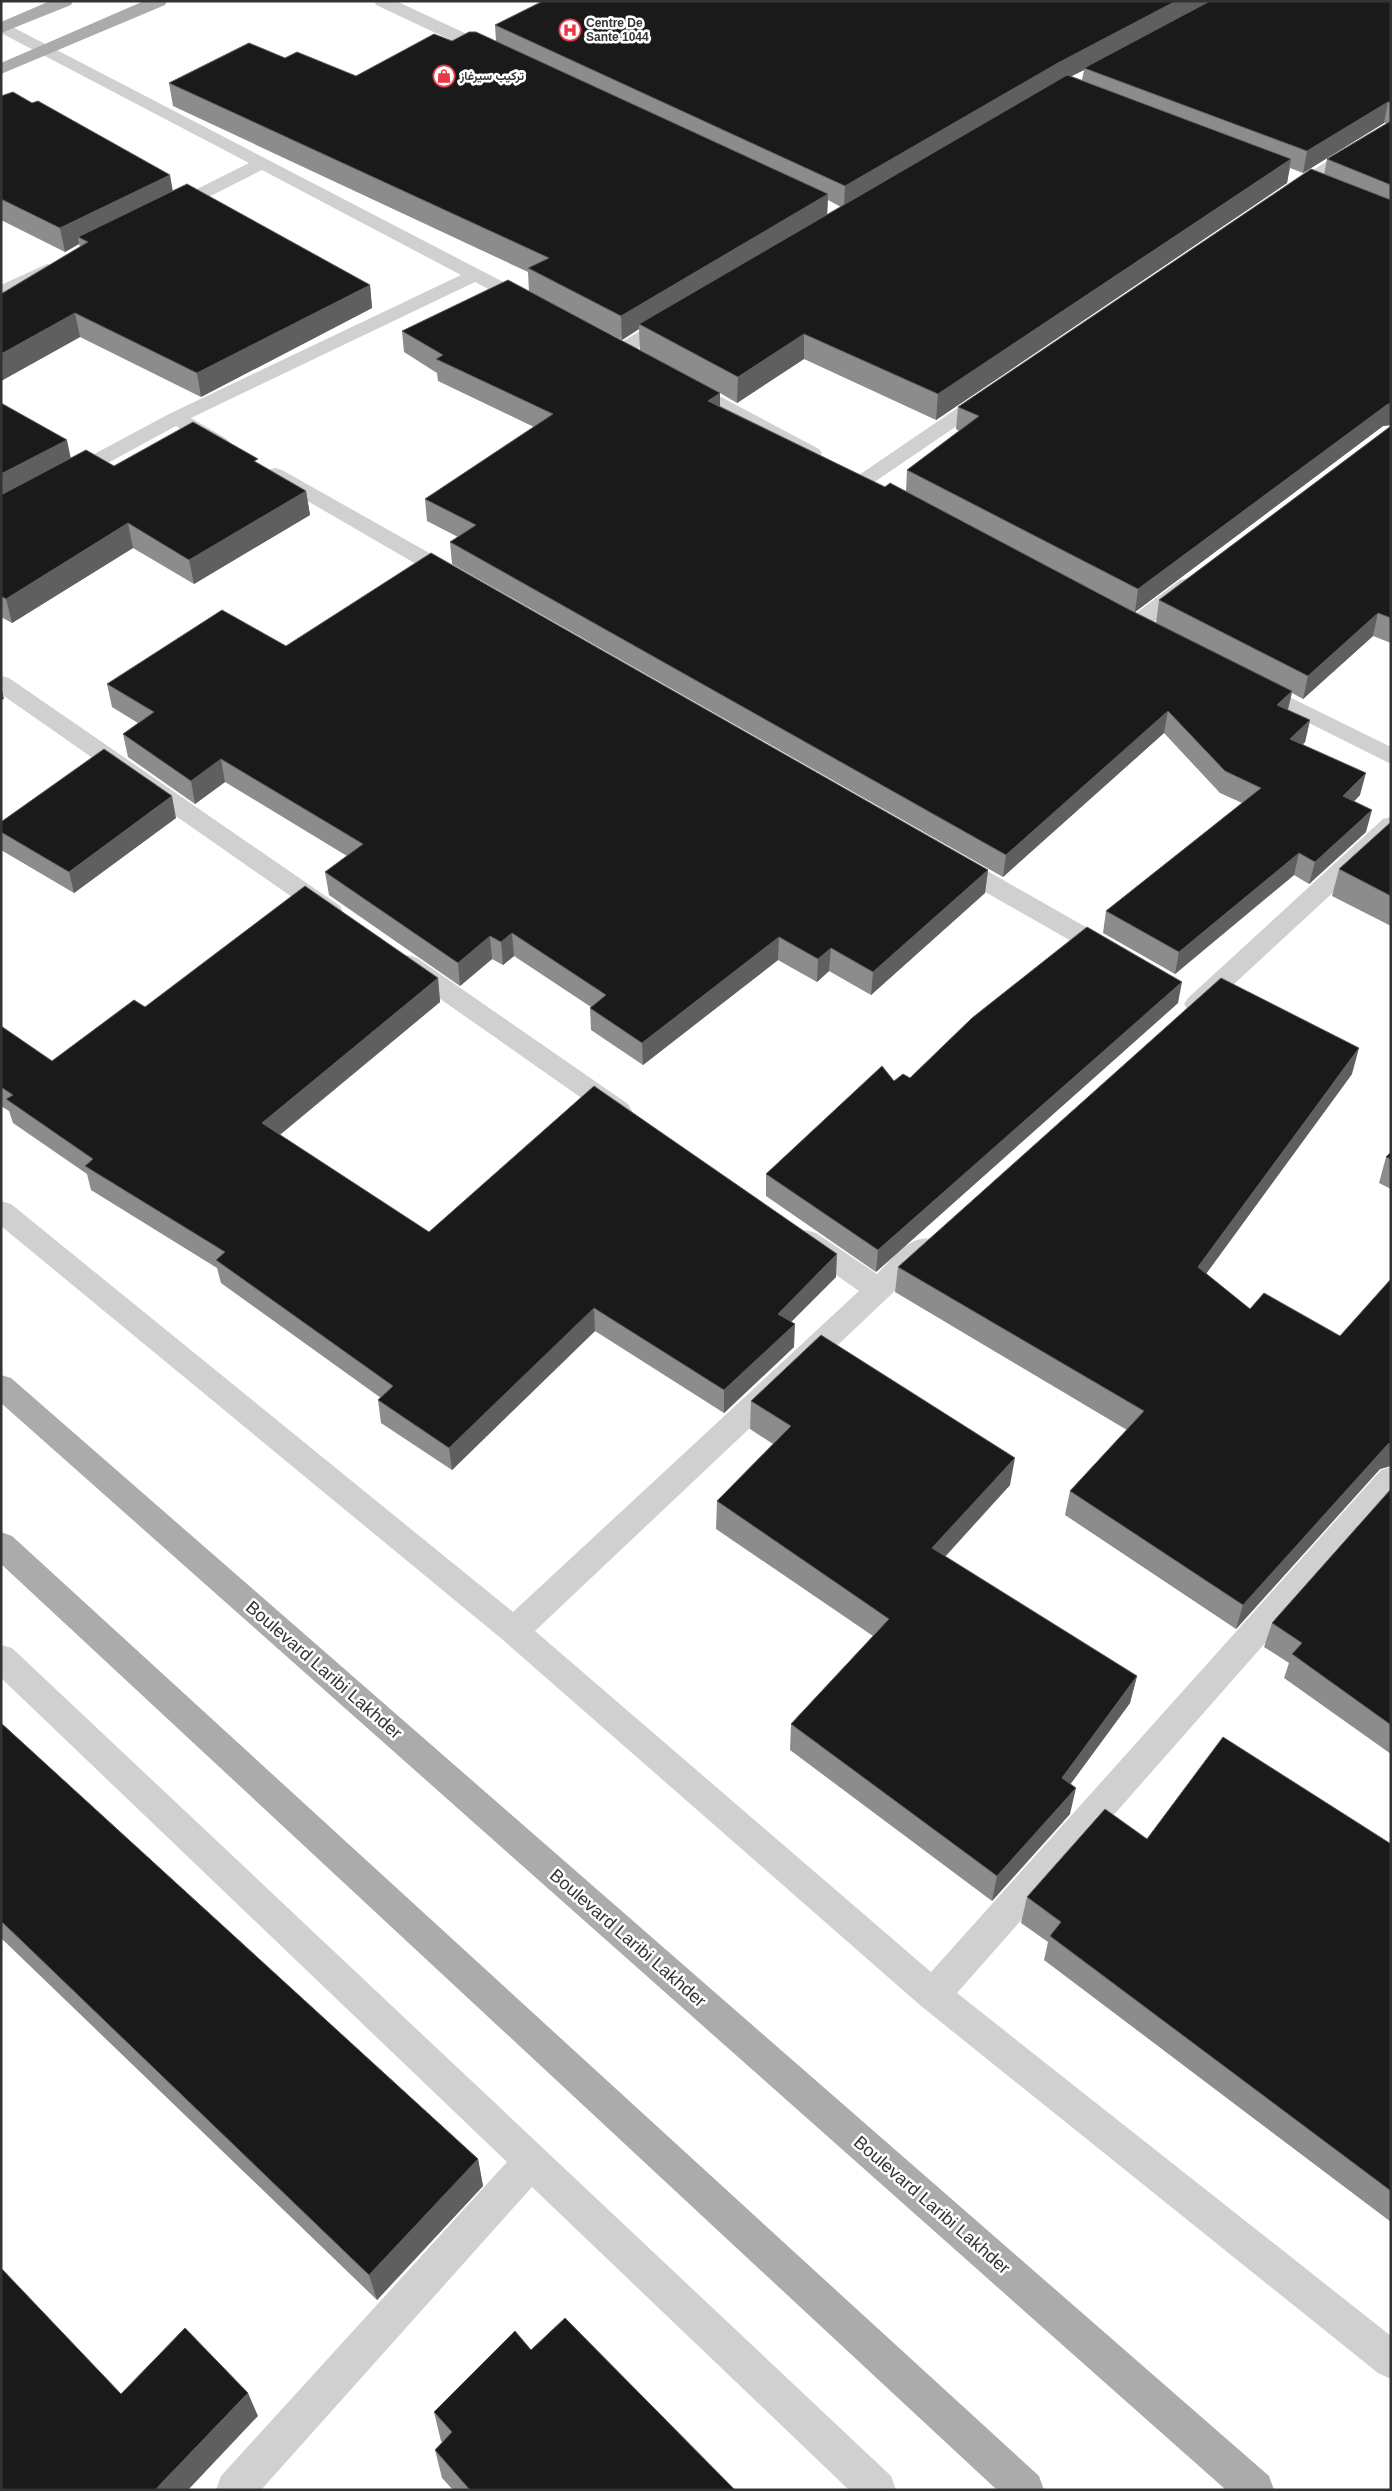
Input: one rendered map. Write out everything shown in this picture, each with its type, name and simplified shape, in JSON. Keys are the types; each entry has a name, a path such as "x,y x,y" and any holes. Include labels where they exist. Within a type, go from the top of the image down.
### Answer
{"main road":[{"path":"2,27 65,1"},
{"path":"1,69 159,1"},
{"name":"Boulevard Laribi Lakhder","path":"1,1386 1255,2490"},
{"path":"1,1545 1025,2490"}],"street":[{"path":"382,1 506,59"},
{"path":"2,27 544,310"},
{"path":"1272,205 1314,186 1391,129"},
{"path":"150,219 264,163"},
{"path":"1287,175 1314,186"},
{"path":"1,292 62,262"},
{"path":"1,513 176,418 474,274"},
{"path":"622,350 690,309"},
{"path":"674,378 854,476 1002,387"},
{"path":"176,418 471,586"},
{"path":"1135,624 1207,570"},
{"path":"1241,679 1391,757"},
{"path":"1,683 353,927"},
{"path":"1177,1022 1190,997 1391,825"},
{"path":"939,854 1129,963"},
{"path":"386,950 640,1125"},
{"path":"1,1211 514,1631 933,1996 1391,2360"},
{"path":"787,1227 877,1289"},
{"path":"514,1631 877,1289 943,1230"},
{"path":"933,1996 1391,1479"},
{"path":"1,1658 877,2490"},
{"path":"235,2490 531,2162"}],"building":[{"path":"543,1 1176,1 1058,63 845,186 495,25"},
{"path":"1210,1 1391,1 1391,102 1388,102 1307,151 1084,68"},
{"path":"469,32 476,32 828,194 621,316 528,268 549,258 169,83 249,43 285,58 297,52 356,76 434,34 452,41"},
{"path":"1067,75 1291,159 938,394 804,334 738,377 639,324"},
{"path":"13,92 32,103 38,101 170,175 60,228 1,199 1,96"},
{"path":"1391,121 1391,185 1327,159"},
{"path":"1311,169 1391,200 1391,404 1388,404 1138,589 907,470 979,416 958,407"},
{"path":"187,184 370,285 197,373 75,313 1,354 1,294 88,242 78,237"},
{"path":"508,280 720,393 708,401 885,487 890,483 1130,610 1292,691 1277,705 1310,720 1290,739 1366,773 1343,796 1372,810 1315,862 1299,853 1179,952 1106,911 1261,788 1225,771 1168,711 1006,855 450,542 476,525 425,499 553,414 436,359 443,355 402,331"},
{"path":"1,403 67,440 1,474"},
{"path":"193,422 258,459 254,461 306,491 189,560 128,523 6,599 1,596 1,495 86,450 114,466"},
{"path":"1391,426 1391,618 1378,613 1308,676 1159,600"},
{"path":"431,553 988,870 873,972 831,948 818,959 779,937 642,1043 590,1008 606,995 512,933 501,942 490,936 458,963 325,872 363,844 221,759 191,781 123,734 154,712 107,684 222,610 286,646"},
{"path":"104,749 172,796 69,872 1,832 1,822"},
{"path":"1391,822 1391,896 1339,869"},
{"path":"305,886 438,978 262,1123 429,1232 594,1086 837,1254 778,1314 795,1324 724,1390 594,1308 449,1448 378,1400 393,1386 216,1260 225,1252 85,1166 93,1159 6,1099 13,1095 1,1087 1,1026 52,1061 134,1000 145,1007"},
{"path":"1087,927 1182,982 878,1250 766,1174 882,1066 894,1081 903,1074 910,1078 972,1018"},
{"path":"1221,978 1359,1048 1198,1267 1250,1309 1264,1293 1340,1336 1391,1279 1391,1443 1388,1444 1243,1605 1070,1491 1144,1411 898,1267"},
{"path":"1391,1152 1391,1159 1386,1157"},
{"path":"821,1335 1015,1458 932,1548 1137,1676 1062,1778 1076,1788 997,1876 791,1724 889,1619 717,1501 791,1426 751,1401"},
{"path":"1391,1489 1391,1725 1292,1654 1302,1643 1272,1623"},
{"path":"1,1723 478,2159 369,2275 1,1921"},
{"path":"1223,1737 1391,1844 1391,2191 1050,1936 1061,1922 1027,1897 1105,1809 1147,1839"},
{"path":"1,2268 121,2394 185,2328 248,2393 155,2490 1,2490"},
{"path":"565,2318 735,2490 470,2490 435,2450 452,2432 434,2412 515,2331 531,2350"}],"place":[{"name":"Centre De Sante 1044","path":"570,30"},
{"name":"تركيب سيرغاز","path":"444,76"}]}
